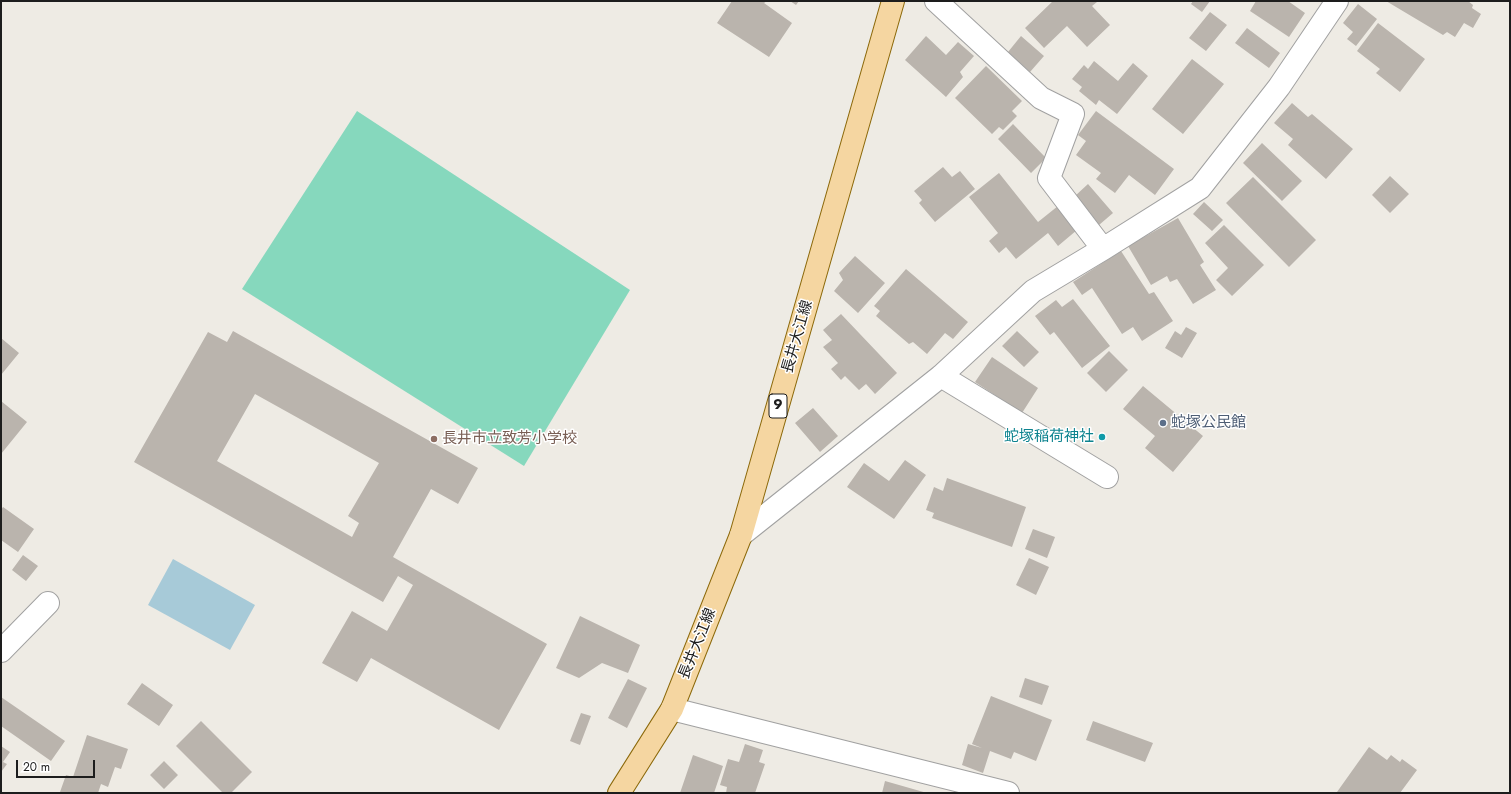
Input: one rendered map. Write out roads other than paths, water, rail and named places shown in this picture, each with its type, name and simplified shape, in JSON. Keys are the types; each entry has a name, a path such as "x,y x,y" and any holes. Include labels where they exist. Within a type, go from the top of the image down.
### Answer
{"main road":[{"name":"長井大江線","path":"619,793 672,709 741,535 893,1"}],"street":[{"path":"936,1 1041,98 1073,114 1049,178 1104,249"},
{"path":"741,535 941,376 1033,291 1104,249 1200,188 1279,87 1337,1"},
{"path":"941,376 1107,477"},
{"path":"1,651 48,603"},
{"path":"672,709 1008,793"}],"water":[{"path":"173,559 255,605 230,650 148,605"}],"place":[{"name":"蛇塚公民館","path":"1163,423"},
{"name":"蛇塚稲荷神社","path":"1102,437"},
{"name":"長井市立致芳小学校","path":"434,439"}]}
